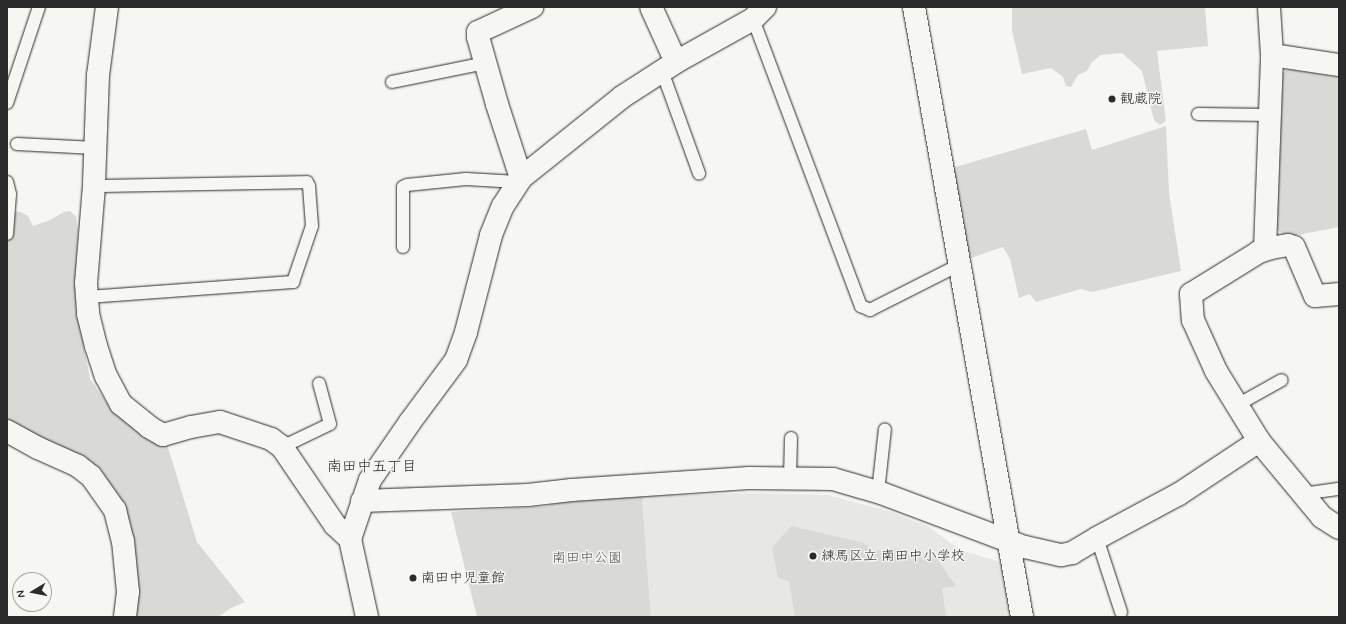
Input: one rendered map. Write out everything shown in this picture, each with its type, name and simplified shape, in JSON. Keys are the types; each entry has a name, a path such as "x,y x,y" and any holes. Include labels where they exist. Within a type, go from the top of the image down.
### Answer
{"street":[{"path":"107,7 98,75 94,186 86,283 96,346 106,376 121,404 149,427 163,435 191,427 220,422 271,439 282,448 335,525 350,539"},
{"path":"520,180 485,63 478,32 532,7"},
{"path":"651,7 669,67"},
{"path":"914,7 1022,617"},
{"path":"1265,249 1272,55 1269,7"},
{"path":"367,617 350,539 362,501 370,480 410,422 456,360 466,332 491,235 503,206 520,180 622,97 758,12"},
{"path":"1272,55 1339,65"},
{"path":"1339,294 1315,296 1294,247 1291,245 1265,249 1191,294 1194,320 1216,371 1258,441 1322,517 1339,528"},
{"path":"7,431 82,470 95,480 115,510 123,541 128,592 125,617"},
{"path":"362,501 528,495 616,486 749,478 833,479 878,492 1025,547 1061,555 1072,553 1179,494 1258,441"}],"lane":[{"path":"7,103 39,7"},
{"path":"758,12 861,306 870,310 959,265"},
{"path":"392,82 485,63"},
{"path":"669,67 699,173"},
{"path":"1198,114 1270,115"},
{"path":"17,144 95,148"},
{"path":"403,246 403,187 407,185 466,179 520,180"},
{"path":"7,182 10,194 10,219 7,234"},
{"path":"87,296 293,282 312,226 309,186 307,182 94,186"},
{"path":"1237,405 1282,380"},
{"path":"282,448 330,424 319,383"},
{"path":"878,492 885,429"},
{"path":"790,478 791,438"},
{"path":"1302,494 1339,489"},
{"path":"1097,538 1121,612"}],"shaded area":[{"name":"練馬区立 南田中小学校","path":"757,493 828,495 891,512 929,527 960,550 1001,562 1011,617 651,617 642,496"}],"green space":[{"path":"1012,7 1205,7 1208,46 1157,51 1166,121 1160,125 1154,120 1142,71 1122,53 1101,55 1092,62 1087,71 1078,75 1071,87 1066,86 1063,77 1051,68 1022,74 1012,30"},
{"path":"1288,69 1339,77 1339,227 1292,236 1284,235 1272,226 1280,75"},
{"path":"1166,126 1169,193 1181,271 1092,292 1081,289 1036,302 1030,294 1019,298 1010,259 1003,247 965,260 952,168 1086,129 1092,150"},
{"path":"7,199 15,212 21,212 28,216 33,226 50,220 64,212 70,211 76,217 78,231 76,282 79,321 90,379 112,410 166,441 197,542 245,602 231,608 218,617 132,617 119,502 7,426"},
{"name":"南田中公園","path":"642,496 651,617 477,617 451,512 547,506 563,501"},
{"path":"791,526 864,543 872,551 899,548 911,557 934,555 956,586 942,588 946,617 795,617 789,581 778,578 772,548"}],"place":[{"name":"観蔵院","path":"1112,99"},
{"name":"練馬区立 南田中小学校","path":"813,556"},
{"name":"南田中児童館","path":"413,578"}],"district":[{"name":"南田中五丁目","path":"372,468"}]}
